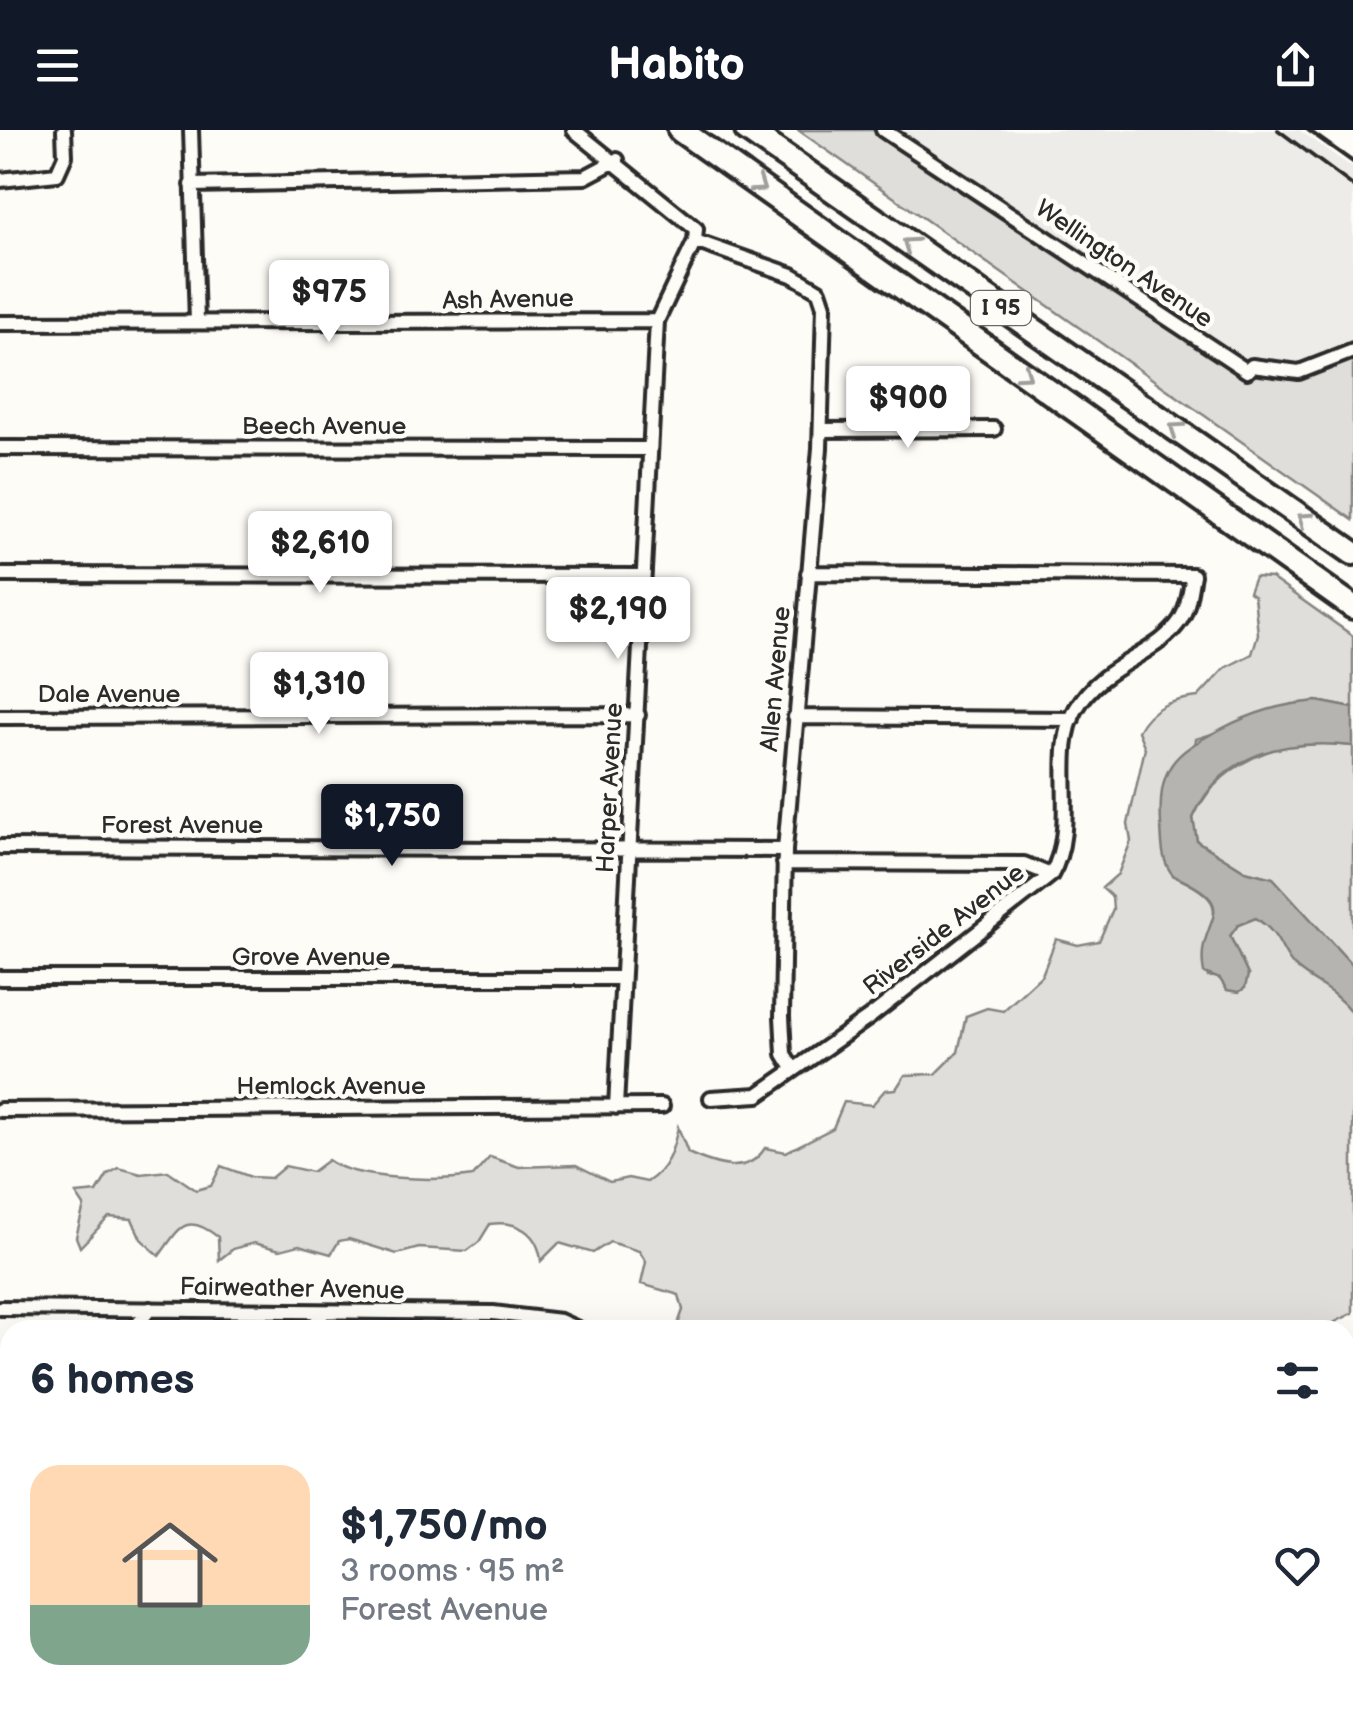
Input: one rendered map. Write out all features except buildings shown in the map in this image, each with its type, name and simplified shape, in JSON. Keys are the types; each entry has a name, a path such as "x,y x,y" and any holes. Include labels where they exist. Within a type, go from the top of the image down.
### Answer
{"highway":[{"name":"I 95","path":"680,130 1353,607"},
{"name":"I 95","path":"747,130 1353,553"}],"street":[{"path":"0,180 57,174 65,156 64,130"},
{"path":"190,130 197,322"},
{"path":"574,130 617,160 696,229 695,242"},
{"name":"Wellington Avenue","path":"883,130 1247,371 1252,366 1299,372 1353,351"},
{"path":"192,185 390,185 585,177 617,160"},
{"name":"Allen Avenue","path":"695,242 792,276 819,291 824,306 821,430 784,856 782,1017 784,1054 794,1070"},
{"name":"Harper Avenue","path":"616,1107 657,321 695,242"},
{"name":"Ash Avenue","path":"0,323 657,321"},
{"path":"821,430 994,430"},
{"name":"Beech Avenue","path":"0,448 648,449"},
{"path":"795,718 1072,719 1096,682 1175,627 1186,610 1193,574 808,573"},
{"path":"0,576 641,576"},
{"name":"Dale Avenue","path":"0,717 638,714"},
{"name":"Riverside Avenue","path":"711,1098 758,1095 1051,875 1062,854 1072,719"},
{"name":"Forest Avenue","path":"0,846 630,846 1024,864 1051,875"},
{"name":"Grove Avenue","path":"0,978 622,978"},
{"name":"Hemlock Avenue","path":"0,1110 662,1106"},
{"name":"Fairweather Avenue","path":"0,1308 324,1312 541,1320"},
{"path":"142,1320 150,1310"},
{"path":"318,1320 324,1312"},
{"path":"500,1320 503,1316"}],"shaded area":[{"path":"798,130 884,130 1250,366 1292,371 1353,349 1353,520"},
{"path":"884,130 1299,130 1353,168 1353,349 1317,365 1250,366"},
{"path":"1255,577 1271,578 1353,636 1353,708 1317,701 1196,739 1174,876 1197,888 1214,909 1205,943 1208,977 1248,975 1230,936 1238,925 1255,918 1276,932 1294,966 1334,990 1353,1014 1353,1313 1339,1320 680,1320 683,1310 679,1295 641,1284 646,1262 639,1251 610,1242 593,1253 559,1243 541,1261 536,1243 525,1230 500,1223 490,1224 479,1242 467,1251 419,1248 397,1254 349,1239 339,1241 331,1254 299,1245 280,1250 254,1243 233,1249 219,1260 218,1237 197,1225 183,1227 159,1256 141,1239 132,1219 109,1217 80,1247 76,1237 84,1206 76,1194 97,1192 108,1174 119,1168 141,1174 168,1171 196,1190 211,1186 221,1166 251,1177 271,1178 285,1166 312,1172 328,1160 377,1176 440,1179 473,1176 490,1157 519,1167 576,1165 610,1182 628,1178 647,1182 668,1158 678,1127 688,1153 719,1164 740,1165 758,1157 765,1148 786,1152 833,1128 844,1102 872,1105 885,1090 896,1089 905,1075 936,1074 958,1052 966,1016 987,1008 1003,1011 1042,975 1056,939 1078,945 1099,941 1113,909 1112,897 1102,888 1118,874 1131,841 1128,824 1145,748 1138,731 1156,710 1171,702 1198,697 1225,668 1252,654 1258,634 1254,596 1249,592"},
{"path":"1317,701 1353,708 1353,746 1304,745 1259,754 1221,778 1205,795 1193,818 1197,841 1245,871 1273,878 1353,966 1353,1014 1332,993 1296,968 1272,932 1256,918 1238,925 1230,936 1248,975 1245,988 1239,992 1227,990 1220,979 1204,973 1205,939 1214,907 1197,888 1174,876 1162,845 1162,789 1166,775 1180,755 1245,718"},
{"path":"1307,741 1353,746 1353,966 1273,878 1245,871 1197,841 1193,818 1225,775 1254,757"}],"railway":[{"path":"1278,130 1353,186"},
{"path":"1308,130 1353,162"}]}
